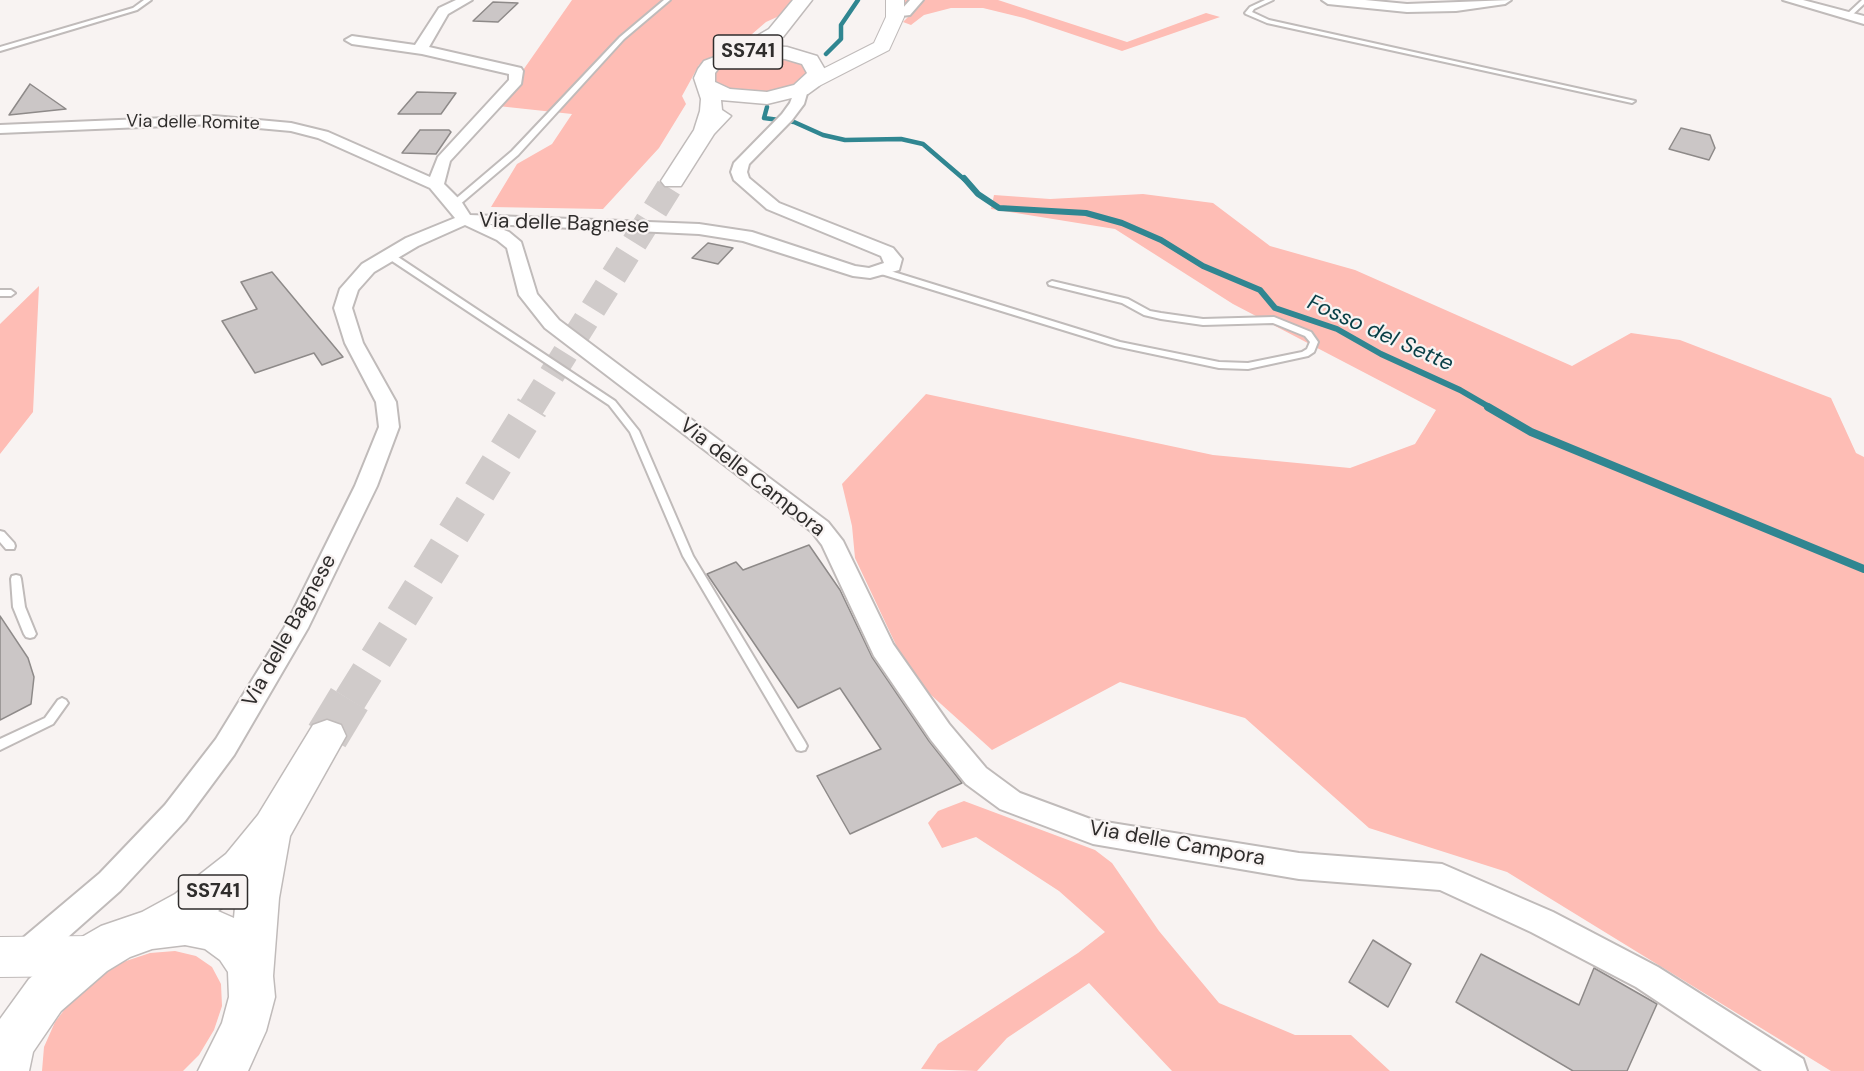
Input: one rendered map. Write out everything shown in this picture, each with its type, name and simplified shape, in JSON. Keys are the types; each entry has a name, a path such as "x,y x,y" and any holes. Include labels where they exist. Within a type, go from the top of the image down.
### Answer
{"main road":[{"name":"SS741","path":"705,130 711,111 708,86 704,78 711,65 739,54 776,33 801,3"},
{"name":"SS741","path":"672,181 705,130 724,112 807,86 817,73 789,36 801,3"},
{"path":"807,86 882,46 896,7"},
{"name":"SS741","path":"739,54 775,51 805,58"},
{"path":"805,58 834,63 854,61"},
{"name":"SS741","path":"708,86 726,95 760,99"},
{"name":"SS741","path":"135,934 172,919 223,884 242,867 273,828 327,736"},
{"name":"SS741","path":"252,997 255,907 273,828"},
{"path":"4,1055 45,995 91,956 135,934 185,925 214,930 236,945 250,968 252,997 243,1031 225,1063"},
{"path":"11,958 91,956"}],"street":[{"path":"422,50 425,39 444,11 466,0"},
{"path":"896,7 906,12 917,0"},
{"path":"1328,0 1456,7 1505,0"},
{"path":"1789,0 1864,20"},
{"path":"352,40 422,50 516,71 516,81 443,160 436,185"},
{"path":"807,86 786,118 742,163 739,172 742,180 773,206 887,252 893,259 893,266 881,271"},
{"path":"760,99 786,102 786,118"},
{"name":"Via delle Romite","path":"0,129 123,122 256,122 323,135 436,185 460,212"},
{"name":"Via delle Bagnese","path":"11,958 110,882 175,813 225,747 296,628 366,486 388,427 386,402 354,343 343,308 349,289 368,268 442,227 460,212 499,219 699,229 746,236 853,271 870,273 881,271"},
{"name":"Via delle Campora","path":"460,212 503,236 515,246 528,295 552,324 820,526 832,542 883,649 940,732 976,776 1010,801 1093,832 1299,866 1442,877 1542,922 1647,977 1791,1071"}],"lane":[{"path":"0,49 135,9 148,0"},
{"path":"460,212 622,38 667,0"},
{"path":"1270,0 1252,8 1248,13 1267,21 1632,101"},
{"path":"1848,16 1864,1"},
{"path":"389,255 612,403 634,430 688,556 801,746"},
{"path":"881,271 1118,344 1220,365 1248,366 1305,354 1311,350 1314,342 1308,334 1274,320 1203,322 1161,316 1147,313 1125,301 1052,283"},
{"path":"0,293 11,293"},
{"path":"0,535 10,546"},
{"path":"16,579 19,607 30,634"},
{"path":"0,745 49,721 62,703"}],"shaded area":[{"path":"572,0 800,0 799,7 766,22 744,41 699,65 682,96 686,104 659,148 603,209 491,207 517,164 552,144 572,114 498,106"},
{"path":"901,0 998,0 1127,42 1206,13 1220,17 1122,51 1024,18 983,8 951,8 924,15 911,25 903,22 911,14"},
{"path":"770,55 801,63 808,72 803,82 777,93 732,92 715,83 713,77 715,71 731,60"},
{"path":"1143,194 1213,203 1270,246 1355,270 1572,366 1631,333 1680,340 1831,398 1856,453 1864,457 1864,1071 1831,1071 1507,872 1369,828 1245,718 1120,682 992,750 911,677 855,558 852,526 842,484 926,394 1213,455 1350,468 1415,444 1436,410 1233,304 1115,229 991,209 994,195 1050,199"},
{"path":"39,286 33,412 0,454 0,324"},
{"path":"964,801 1095,850 1112,863 1159,931 1219,1003 1295,1035 1351,1035 1390,1071 1172,1071 1089,983 1007,1038 977,1071 921,1069 938,1044 1078,953 1105,932 1059,891 976,837 942,848 928,823 938,811"},
{"path":"175,951 196,956 212,967 221,984 222,1006 214,1030 199,1055 183,1071 42,1071 44,1047 55,1022 74,997 97,977 123,962 150,953"}],"building":[{"path":"493,2 518,3 498,22 473,21"},
{"path":"30,84 66,109 9,115"},
{"path":"417,92 456,93 441,114 398,114"},
{"path":"1681,128 1710,135 1715,148 1709,160 1669,149"},
{"path":"420,130 449,130 451,132 436,154 402,153"},
{"path":"708,243 733,248 718,264 692,258"},
{"path":"272,272 343,357 322,365 314,353 255,373 222,321 257,309 241,282"},
{"path":"809,545 840,590 872,657 929,741 962,783 850,834 817,776 881,749 840,688 798,708 707,574 736,562 743,570"},
{"path":"0,616 28,658 34,677 31,704 0,720"},
{"path":"1373,940 1411,964 1388,1007 1349,982"},
{"path":"1481,954 1579,1005 1594,968 1657,1004 1627,1071 1573,1071 1456,1002"}],"waterway":[{"name":"Fosso del Sette","path":"826,54 841,39 841,25 858,0"},
{"name":"Fosso del Sette","path":"767,107 764,118 794,122 823,135 845,140 901,139 923,144 965,180"},
{"name":"Fosso del Sette","path":"964,178 978,194 999,208 1086,213 1122,223 1161,240 1203,266 1260,290 1275,308 1337,329 1381,354 1460,390 1491,408"},
{"name":"Fosso del Sette","path":"1488,407 1531,432 1864,569"}],"tunnel":[{"path":"531,408 673,181"},
{"path":"350,700 532,407"},
{"path":"327,736 350,698"}]}
